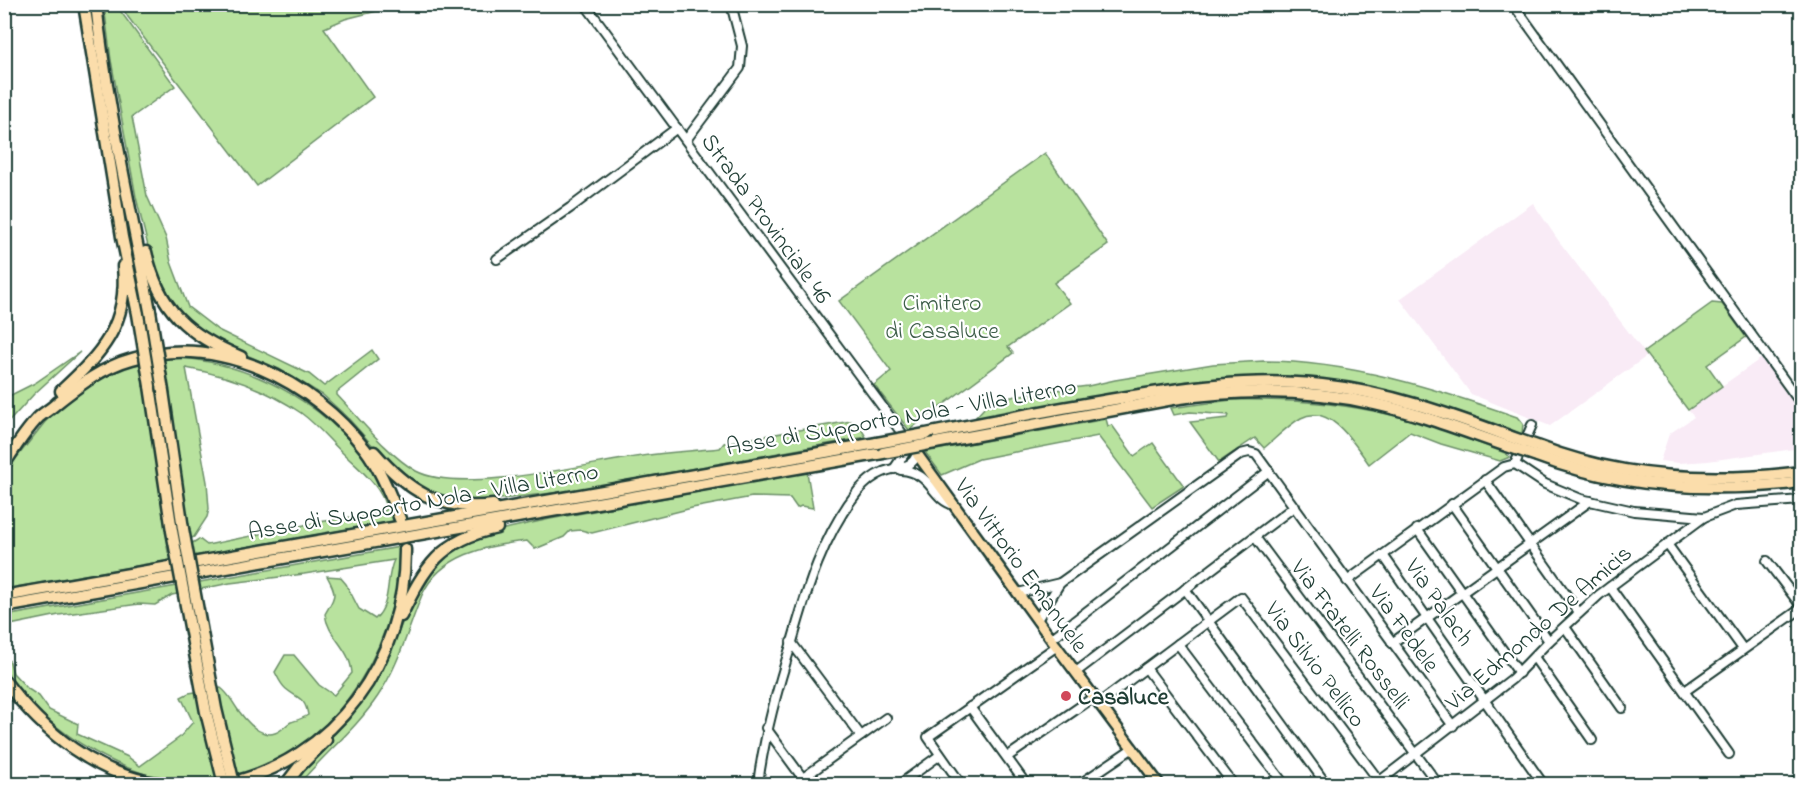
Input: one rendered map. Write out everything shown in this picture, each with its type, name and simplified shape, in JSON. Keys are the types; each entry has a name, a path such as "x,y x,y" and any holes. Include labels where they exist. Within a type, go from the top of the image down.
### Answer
{"highway":[{"path":"84,4 150,386 178,530 234,784"},
{"path":"96,4 102,52 163,391 178,530 206,712 224,784 255,777 277,767 298,754 335,724 364,690 425,571 443,551 484,531 516,525 537,515"},
{"path":"4,465 49,402 94,361 116,326 122,304 124,273 115,192"},
{"path":"133,222 141,231 152,276 160,293 181,323 205,341 254,362 309,394 366,443 407,485 428,497 458,506 476,507 502,503 517,505"},
{"path":"39,417 95,375 132,359 165,353 200,353 265,370"},
{"name":"Asse di Supporto Nola - Villa Literno","path":"4,607 537,515 880,448 926,434 1182,387 1246,382 1298,382 1375,393 1425,405 1509,441"},
{"name":"Asse di Supporto Nola - Villa Literno","path":"4,596 438,521 517,505 880,448 935,444 1212,393 1253,391 1332,396 1426,417 1538,451 1604,466 1673,476 1726,478 1802,472"},
{"path":"346,426 376,465 400,519"},
{"name":"Asse di Supporto Nola - Villa Literno","path":"1538,451 1556,464 1600,475 1663,485 1730,488 1802,482"},
{"path":"393,633 402,594 405,549"},
{"path":"4,680 24,706"},
{"path":"4,688 74,749 103,767 144,784"},
{"path":"286,784 299,767 327,739 335,724"},
{"path":"132,779 164,784"}],"main road":[{"name":"Via Vittorio Emanuele","path":"917,454 1159,784"}],"street":[{"name":"Strada Provinciale 46","path":"585,4 917,454"},
{"path":"686,140 740,68 742,46 731,4"},
{"path":"1513,4 1802,405"},
{"path":"497,259 677,128"},
{"path":"1515,464 1532,425"},
{"path":"894,469 905,453 900,430"},
{"name":"Via Fedele","path":"1060,583 1241,454 1250,452 1256,454 1453,726"},
{"path":"894,469 907,458 917,454"},
{"path":"1347,581 1485,480 1504,467 1515,464 1545,484 1590,501 1634,511 1704,517"},
{"path":"758,784 766,728 816,565 854,496 866,482 883,472 894,469 910,470 922,476 941,498 954,505"},
{"path":"961,784 928,737 1054,643 1269,471"},
{"path":"1485,480 1579,613"},
{"name":"Via Edmondo De Amicis","path":"1378,783 1519,673 1549,641 1610,587 1704,517 1736,505 1802,500"},
{"path":"1392,643 1590,501"},
{"path":"1452,504 1549,641"},
{"path":"1076,672 1295,506"},
{"path":"1417,529 1519,673"},
{"name":"Via Fratelli Rosselli","path":"1255,537 1438,784"},
{"path":"1667,544 1743,649"},
{"name":"Via Palach","path":"1383,555 1543,784"},
{"path":"1685,691 1802,607 1767,561"},
{"path":"1018,593 1060,583"},
{"path":"1037,620 1060,583"},
{"path":"1610,587 1729,754"},
{"path":"1185,589 1326,784"},
{"name":"Via Silvio Pellico","path":"1007,757 1146,668 1241,597 1378,783"},
{"path":"1564,627 1622,708"},
{"path":"791,642 861,736"},
{"path":"1178,644 1284,784"},
{"path":"1534,657 1592,741"},
{"path":"1146,668 1233,784"},
{"path":"970,707 1026,784"},
{"path":"766,728 805,781 886,718"},
{"path":"1080,784 1133,748"},
{"path":"900,784 940,755"},
{"path":"1792,784 1802,778"}],"shaded area":[{"path":"1533,203 1558,240 1647,356 1550,426 1471,394 1400,299"},
{"path":"1770,352 1801,396 1801,448 1708,461 1679,463 1660,461 1669,434 1694,417 1688,410"}],"green space":[{"path":"104,5 116,5 175,86 132,117 147,196 166,238 171,262 188,307 218,330 309,374 324,386 372,350 378,359 337,392 337,395 395,456 416,471 436,478 494,479 652,455 720,448 724,443 851,421 859,425 866,437 569,491 475,502 455,502 417,488 390,465 348,418 323,395 279,369 211,340 175,312 154,271 136,197 111,60"},
{"path":"121,5 376,5 374,6 377,11 345,19 324,28 373,97 257,186"},
{"name":"Cimitero di Casaluce","path":"1045,153 1108,245 1054,283 1070,303 1008,347 1013,353 909,430 874,385 891,371 839,301"},
{"path":"1712,303 1722,304 1746,337 1707,365 1722,386 1688,410 1644,352"},
{"path":"80,352 34,394 5,426 5,398 35,383"},
{"path":"173,357 204,361 234,369 292,394 318,412 362,456 380,483 395,521 5,589 5,478 14,461 45,422 66,402 101,377 133,363","holes":["186,368 261,390 301,413 372,481 384,502 386,509 384,512 319,522 207,545 199,539 186,547 168,552 167,546 194,537 207,517 209,509 207,482"]},
{"path":"1296,362 1360,371 1456,396 1517,417 1523,424 1522,434 1396,393 1328,381 1294,378 1259,377 1187,381 975,418 986,406 997,400 1026,394 1088,386 1213,364"},
{"path":"1231,400 1309,402 1368,410 1432,426 1505,453 1510,457 1500,461 1441,444 1410,432 1369,464 1341,428 1322,416 1312,415 1296,421 1264,448 1255,438 1219,462 1190,422 1228,418 1229,415 1190,412 1174,415 1171,408"},
{"path":"1106,419 1108,426 1112,425 1134,456 1153,443 1184,486 1152,507 1098,436 979,459 942,475 925,452"},
{"path":"807,472 813,508 801,506 797,508 790,498 752,497 692,508 592,533 581,530 570,531 564,537 535,549 527,541 481,549 453,561 440,570 422,595 403,647 378,696 350,730 299,784 289,784 366,695 386,662 406,614 434,564 459,545 495,531 550,519"},
{"path":"400,547 396,587 386,626 370,664 348,699 320,730 288,755 252,773 212,783 183,782 154,777 124,766 95,752 43,716 5,672 4,656 10,662 13,673 28,689 39,696 49,710 78,724 77,734 128,757 140,766 180,737 193,722 181,697 189,693 221,688 254,727 264,733 275,733 291,722 308,715 303,702 284,687 275,672 285,655 294,655 319,685 334,695 352,673 347,656 327,622 325,614 334,592 327,576 340,577 359,609 375,619 384,606 394,560 230,583 172,595 155,605 139,604 59,615 5,626 5,616"}],"place":[{"name":"Casaluce","path":"1066,696"}]}
